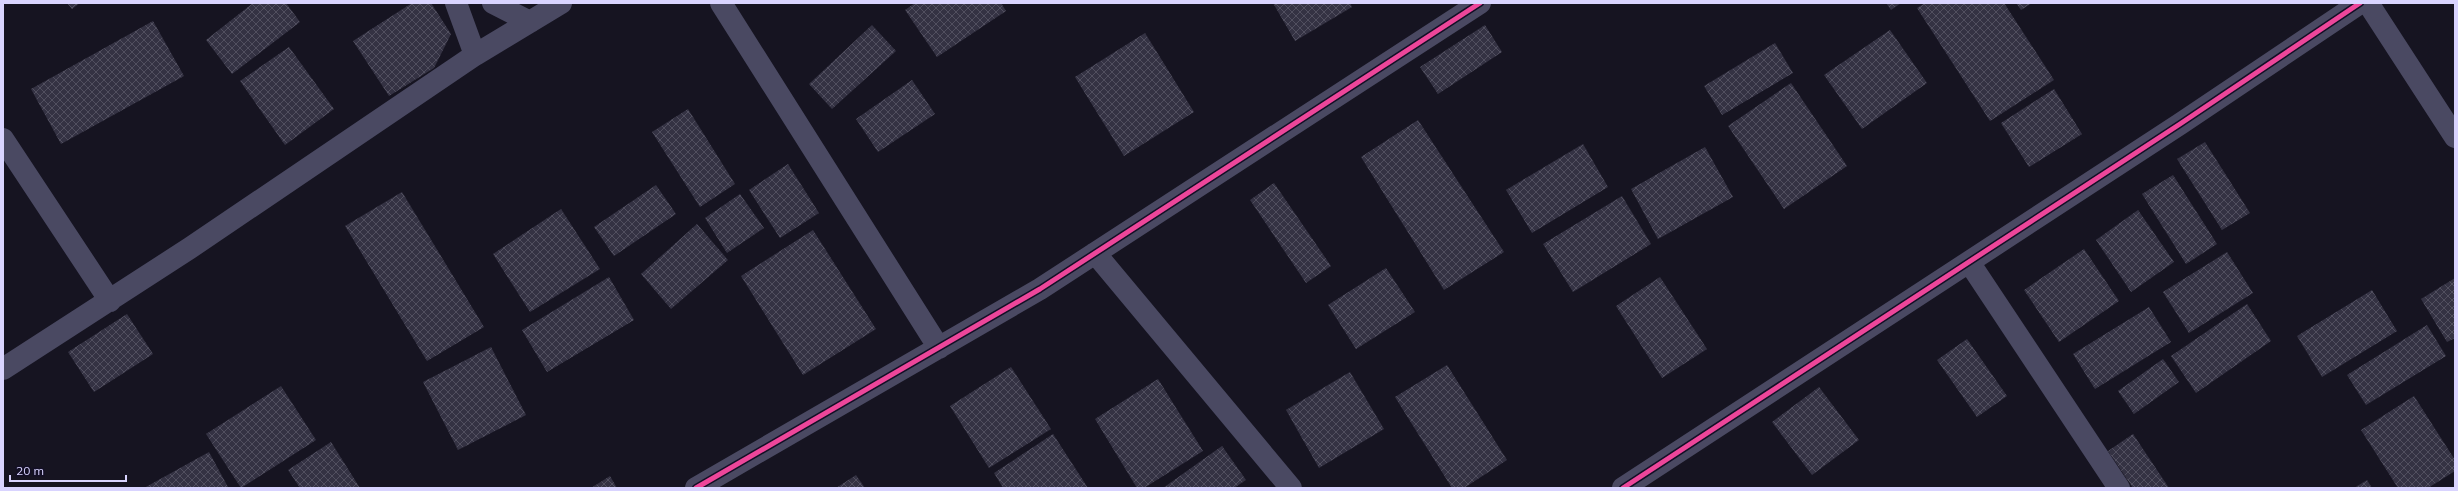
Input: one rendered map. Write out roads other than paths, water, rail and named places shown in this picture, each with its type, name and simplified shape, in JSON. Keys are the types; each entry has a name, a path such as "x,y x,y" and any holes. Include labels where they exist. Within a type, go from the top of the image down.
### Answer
{"street":[{"path":"456,3 475,55"},
{"path":"493,3 530,22"},
{"path":"3,369 110,301 475,55 561,3"},
{"path":"721,3 939,348"},
{"path":"696,488 1040,289 1480,3"},
{"path":"1623,488 1969,262 2360,3"},
{"path":"2368,3 2455,137"},
{"path":"3,139 110,301"},
{"path":"1095,253 1291,488"},
{"path":"1969,262 2119,488"}]}
